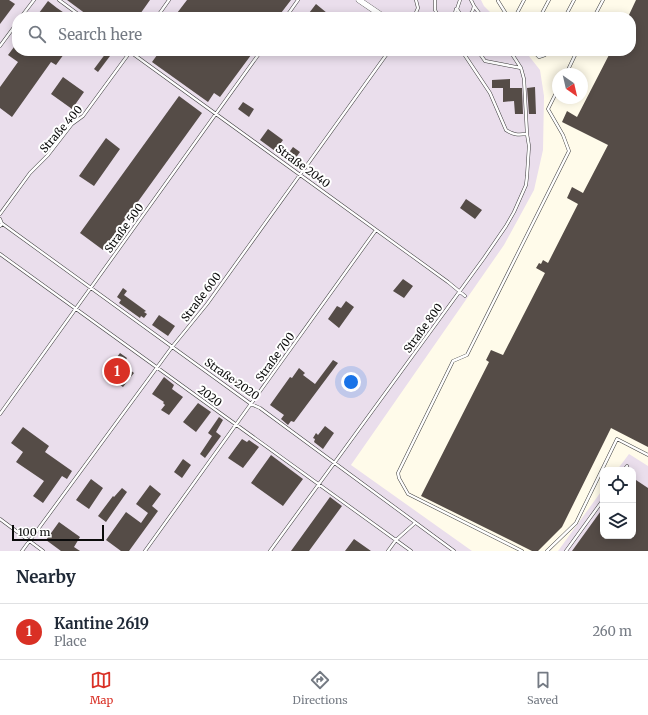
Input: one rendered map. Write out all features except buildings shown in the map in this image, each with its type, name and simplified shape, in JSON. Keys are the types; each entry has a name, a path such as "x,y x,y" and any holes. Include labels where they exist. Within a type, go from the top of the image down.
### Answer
{"street":[{"path":"359,0 377,12"}],"lane":[{"path":"25,12 34,0"},
{"path":"59,0 75,12"},
{"path":"161,12 170,0"},
{"path":"290,12 298,0"},
{"path":"416,0 418,8 416,12"},
{"path":"435,0 436,12"},
{"path":"456,12 460,0"},
{"path":"471,0 478,12"},
{"path":"498,0 505,12"},
{"path":"518,12 524,0"},
{"path":"543,12 549,0"},
{"path":"568,12 574,0"},
{"path":"597,12 603,0"},
{"path":"472,12 474,6"},
{"path":"0,46 12,30"},
{"name":"Straße 400","path":"0,214 30,173 48,155 72,124 83,116 126,56"},
{"name":"Straße 2040","path":"137,56 452,284 465,296"},
{"name":"Straße 500","path":"0,414 257,56"},
{"name":"Straße 600","path":"22,551 172,347 208,304 385,56"},
{"path":"465,56 490,93 506,130 511,134 526,134"},
{"path":"482,56 485,61 521,68"},
{"path":"513,56 521,68"},
{"path":"569,68 575,56"},
{"name":"Straße 800","path":"270,551 333,463 460,292 502,232 520,199 526,185 529,146 526,134 525,91 521,68"},
{"path":"522,551 408,494 399,478 398,473 453,361 466,355 569,151 563,135 548,109 552,101"},
{"path":"0,219 1,224"},
{"name":"Straße 2020","path":"1,224 251,404 260,408 454,551"},
{"name":"Straße 700","path":"144,551 376,230"},
{"name":"2020","path":"0,254 411,551"},
{"path":"547,551 576,523 617,439 648,455"},
{"path":"566,551 601,503"},
{"path":"0,520 43,551"},
{"path":"388,551 396,540 415,523"}],"shaded area":[{"path":"0,0 481,0 490,12 12,12 12,56 529,56 540,70 544,96 543,150 534,190 504,245 351,465 472,551 0,551"},
{"path":"629,454 648,466 648,551 558,551 600,493 600,539 636,539 636,467 619,467"}],"place":[{"name":"Kantine 2619","path":"117,371"}]}
